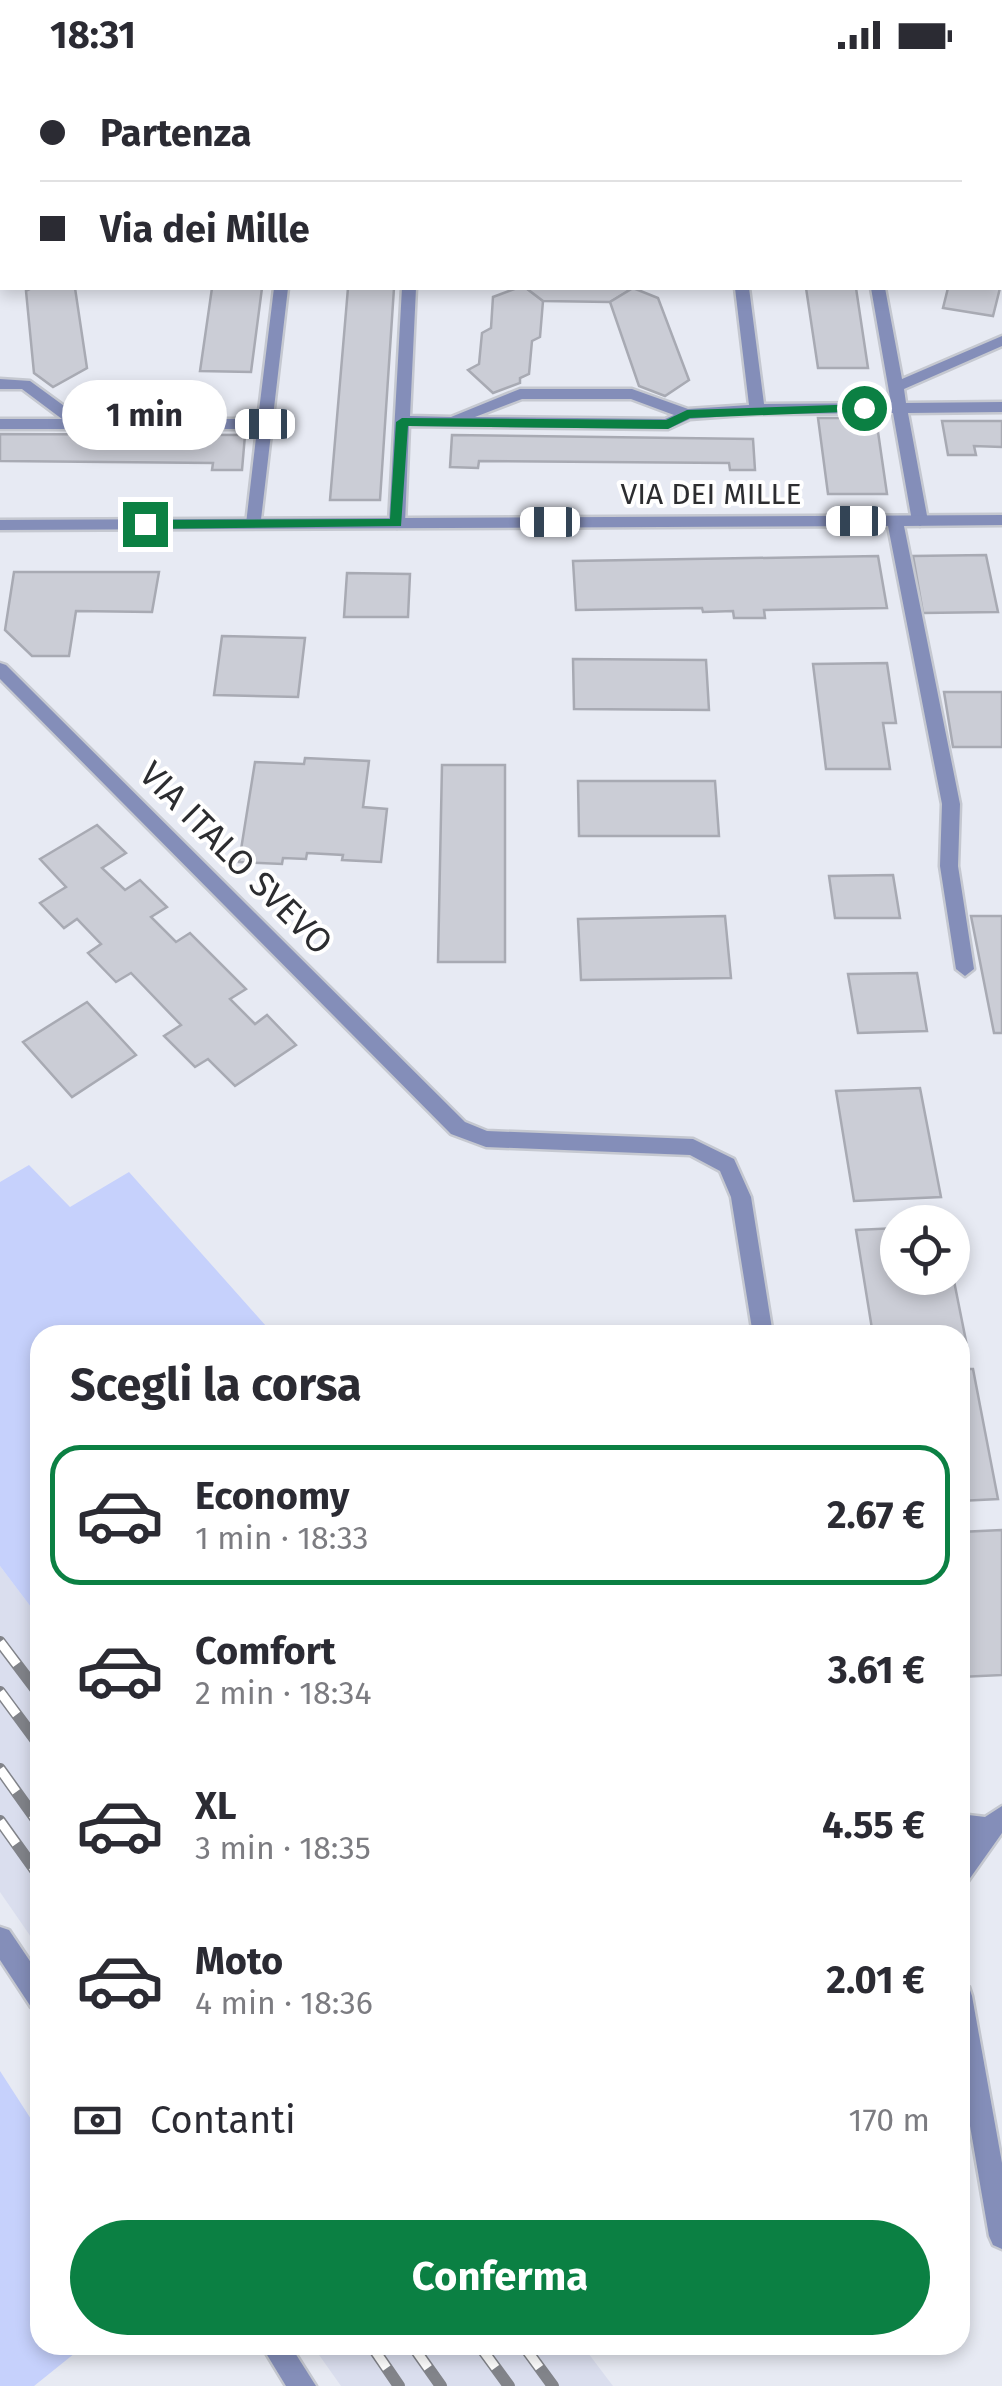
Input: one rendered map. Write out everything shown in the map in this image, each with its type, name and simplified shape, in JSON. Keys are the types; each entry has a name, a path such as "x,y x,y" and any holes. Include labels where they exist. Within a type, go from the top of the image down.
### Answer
{"street":[{"path":"254,524 280,290"},
{"path":"396,523 409,290"},
{"path":"742,290 757,409"},
{"path":"878,290 920,520"},
{"path":"896,387 1002,340"},
{"path":"0,384 24,384 80,424"},
{"path":"447,422 520,394 632,394 687,414"},
{"path":"402,422 668,424 687,414 757,409 1002,407"},
{"path":"0,424 265,424"},
{"name":"VIA DEI MILLE","path":"0,524 1002,520"},
{"path":"895,521 951,804 949,866 964,969"},
{"name":"VIA ITALO SVEVO","path":"0,669 458,1128 486,1139 693,1147 727,1164 741,1197 761,1325"},
{"path":"970,1825 995,1824"},
{"path":"970,1859 995,1824"},
{"path":"0,1939 30,1983"},
{"path":"970,2053 1002,2236"},
{"path":"281,2355 302,2386"}],"shaded area":[{"path":"29,1165 70,1207 129,1172 265,1325 30,1325 30,1606 0,1566 0,1182"},
{"path":"0,1566 30,1606 30,1936 0,1892"},
{"path":"0,2071 30,2118 30,2355 73,2355 34,2386 0,2386"},
{"path":"319,2355 590,2355 613,2386 341,2386"}],"building":[{"path":"75,290 87,368 53,387 34,373 26,291"},
{"path":"212,290 262,290 251,372 200,371"},
{"path":"348,290 394,290 380,500 330,500"},
{"path":"512,290 529,290 543,301 540,337 532,341 529,374 520,378 520,383 493,393 468,370 479,364 482,333 491,328 493,297"},
{"path":"529,290 630,290 610,302 543,301"},
{"path":"630,290 658,298 689,380 665,396 639,386 610,302"},
{"path":"806,290 856,290 868,368 818,368"},
{"path":"948,290 1000,290 993,316 943,308"},
{"path":"818,418 876,418 887,494 828,494"},
{"path":"942,421 1002,421 1002,447 974,446 976,455 948,455"},
{"path":"0,434 245,435 242,470 212,470 213,463 0,461"},
{"path":"452,435 753,439 755,470 730,470 729,463 479,461 478,468 450,467"},
{"path":"986,555 998,612 923,613 913,556"},
{"path":"878,556 887,608 764,610 765,618 734,618 733,611 703,612 702,608 576,610 573,561"},
{"path":"14,572 159,572 152,612 76,611 69,656 32,656 5,630"},
{"path":"347,573 410,574 408,617 344,617"},
{"path":"222,636 305,638 298,697 214,695"},
{"path":"573,659 706,660 709,710 574,709"},
{"path":"887,663 896,723 883,723 890,769 826,769 813,664"},
{"path":"944,692 1002,692 1002,747 953,747"},
{"path":"305,758 369,761 363,807 387,809 381,862 307,853 306,859 283,858 282,864 239,862 255,762 304,764"},
{"path":"442,765 505,765 505,962 438,962"},
{"path":"578,781 715,781 719,836 579,836"},
{"path":"97,825 126,853 102,868 125,890 140,880 167,907 151,917 176,942 190,933 246,989 230,999 255,1024 267,1015 296,1045 235,1086 208,1059 195,1067 164,1036 181,1025 131,973 116,982 88,953 101,944 77,919 64,928 40,903 66,887 40,859"},
{"path":"893,875 900,918 835,918 829,876"},
{"path":"725,916 731,978 581,980 578,919"},
{"path":"971,916 1002,916 1002,1033 994,1033"},
{"path":"917,973 927,1031 858,1033 848,974"},
{"path":"87,1002 136,1055 72,1097 23,1042"},
{"path":"920,1088 941,1197 854,1201 836,1091"},
{"path":"880,1229 880,1295 957,1295 963,1325 871,1325 856,1230"},
{"path":"970,1369 973,1369 998,1499 970,1500"},
{"path":"1002,1530 1002,1675 970,1677 970,1532"}],"railway":[{"path":"0,1642 30,1682"},
{"path":"0,1692 30,1732"},
{"path":"0,1769 30,1811"},
{"path":"0,1821 30,1863"},
{"path":"378,2355 399,2386"},
{"path":"419,2355 441,2386"},
{"path":"486,2355 509,2386"},
{"path":"530,2355 553,2386"}],"route":[{"path":"145,524 396,523 402,422 668,424 687,414 864,408"}]}
